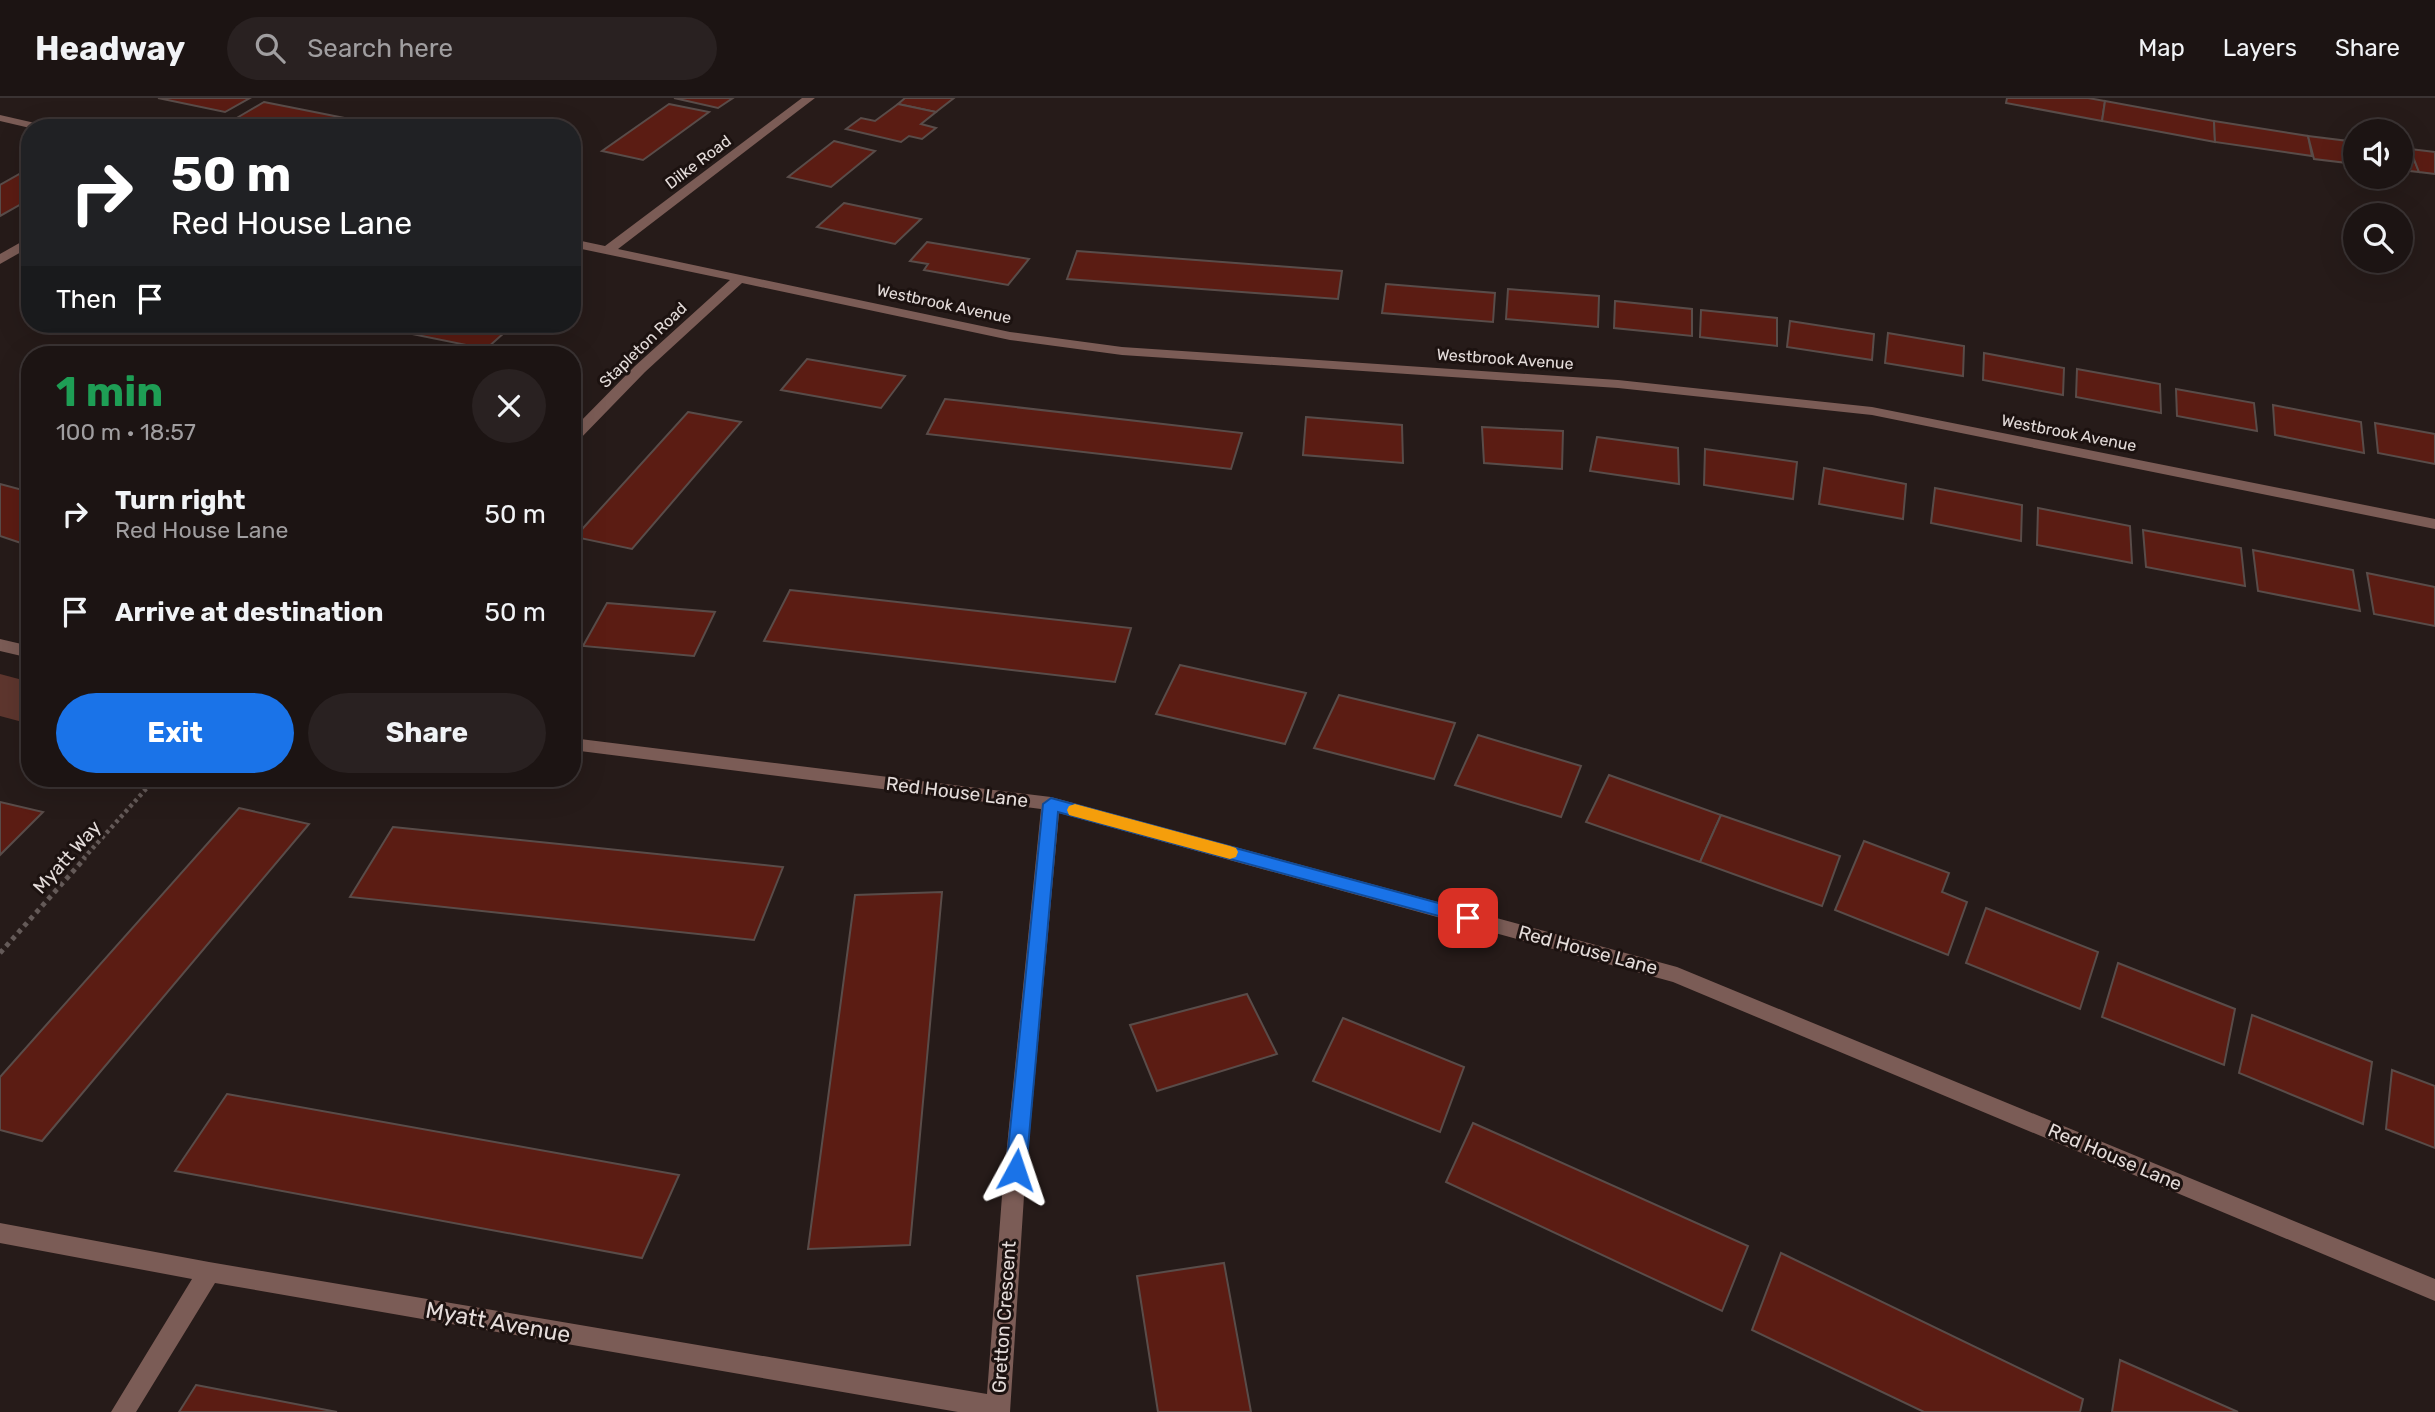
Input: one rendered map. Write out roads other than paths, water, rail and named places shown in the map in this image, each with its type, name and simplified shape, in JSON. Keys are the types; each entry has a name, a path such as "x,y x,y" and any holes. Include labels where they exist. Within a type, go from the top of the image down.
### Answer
{"street":[{"name":"Dilke Road","path":"607,251 809,98"},
{"path":"0,118 21,123"},
{"name":"Westbrook Avenue","path":"581,245 1010,336 1122,351 1618,384 1872,411 2435,524"},
{"path":"0,260 21,247"},
{"name":"Stapleton Road","path":"581,430 640,369 739,279"},
{"path":"0,645 21,650"},
{"name":"Red House Lane","path":"581,745 1051,804 1677,975 2435,1290"},
{"name":"Gretton Crescent","path":"998,1409 1013,1196 1051,804"},
{"name":"Myatt Avenue","path":"0,1233 209,1272 998,1409"},
{"path":"123,1412 209,1272"}]}
